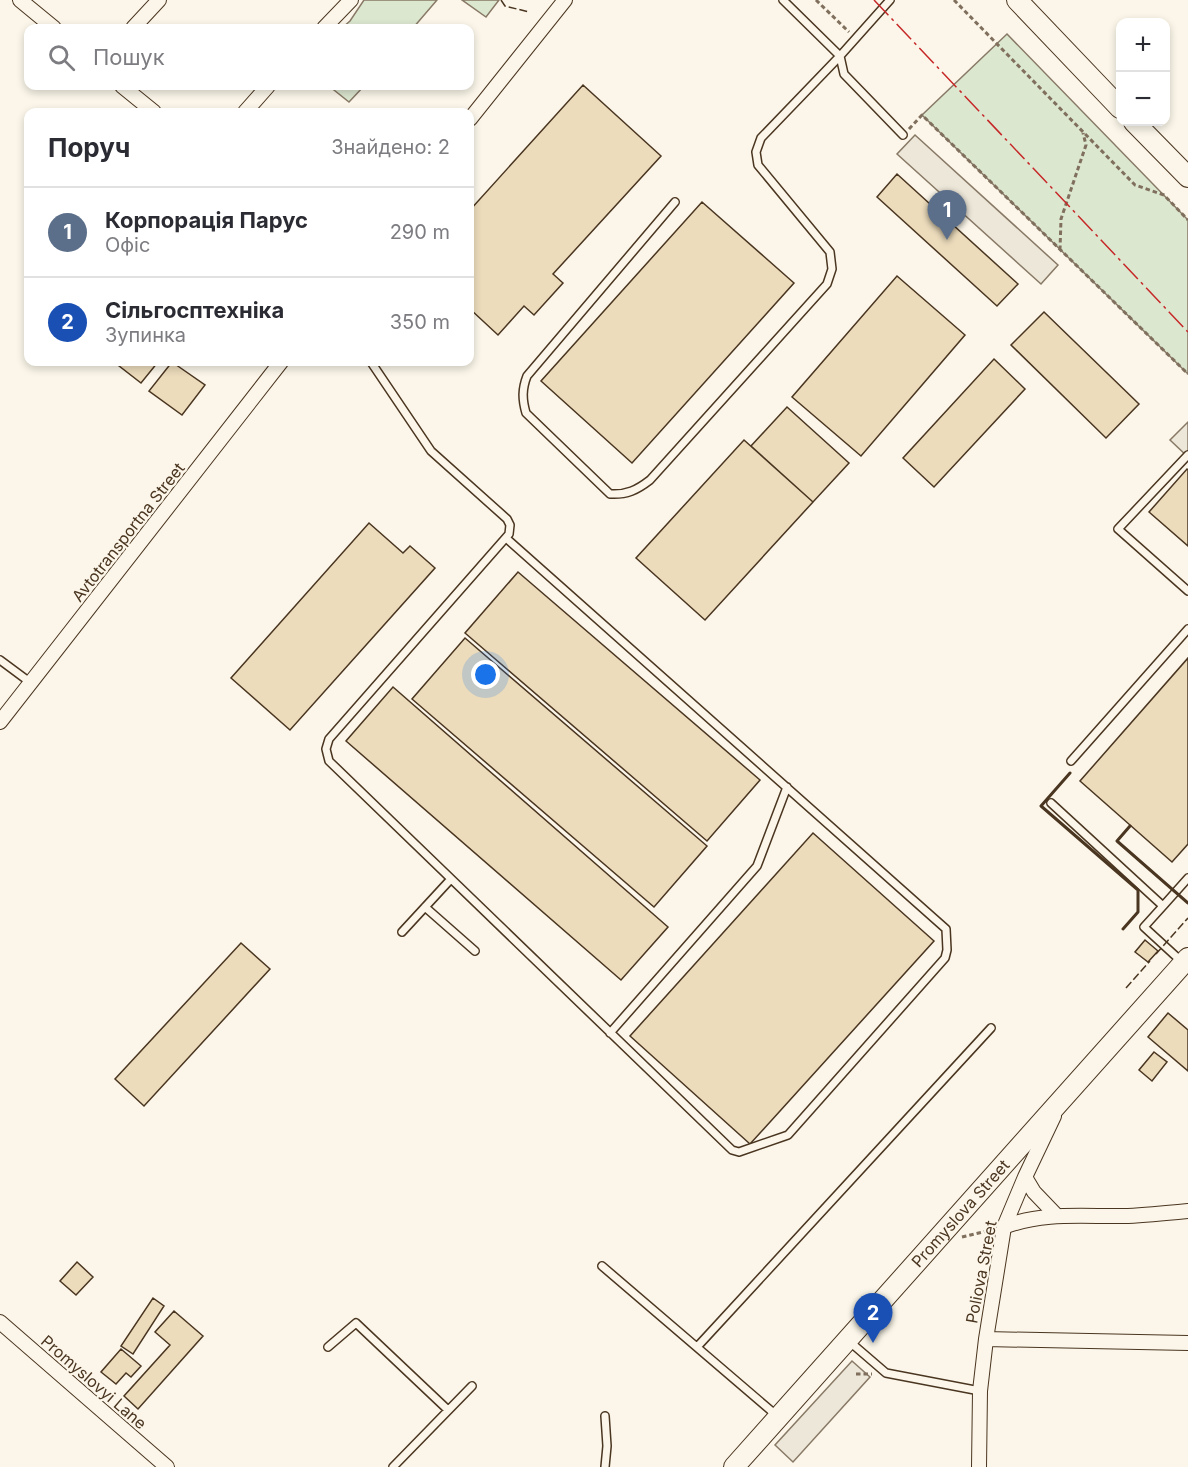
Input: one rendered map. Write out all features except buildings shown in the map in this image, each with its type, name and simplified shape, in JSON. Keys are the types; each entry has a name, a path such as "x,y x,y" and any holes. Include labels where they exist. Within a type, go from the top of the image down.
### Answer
{"street":[{"path":"20,0 49,24"},
{"path":"137,24 159,0"},
{"path":"328,24 351,0"},
{"path":"474,114 565,0"},
{"path":"1017,0 1116,104"},
{"path":"127,90 149,108"},
{"path":"249,108 264,90"},
{"path":"1138,126 1188,177"},
{"name":"Avtotransportna Street","path":"0,722 278,366"},
{"name":"Promyslova Street","path":"734,1467 1186,960"},
{"name":"Poliova Street","path":"979,1467 980,1391 1004,1227 1064,1095"},
{"path":"1025,1177 1034,1192 1058,1216"},
{"path":"1004,1227 1023,1220 1058,1216 1131,1216 1188,1211"},
{"name":"Promyslovyi Lane","path":"0,1322 167,1467"},
{"path":"986,1339 1188,1343"}],"lane":[{"path":"783,0 840,56 844,74 903,135"},
{"path":"675,202 527,376 523,386 522,399 526,413 610,494 623,495 637,490 650,480 827,284 832,269 830,252 758,165 756,152 761,138 890,0"},
{"path":"374,366 431,451 507,519 510,530 329,739 326,749 328,761 732,1150 739,1152 788,1135 945,958 944,927 506,537"},
{"path":"1188,455 1118,529 1188,591"},
{"path":"1071,761 1188,629"},
{"path":"0,660 31,683"},
{"path":"610,1033 757,866 787,787"},
{"path":"1052,803 1163,906"},
{"path":"1186,960 1144,927 1188,878"},
{"path":"402,932 450,880"},
{"path":"425,907 475,951"},
{"path":"697,1347 991,1028"},
{"path":"602,1266 778,1417"},
{"path":"328,1347 357,1323 448,1410"},
{"path":"847,1340 885,1373 980,1391"},
{"path":"393,1467 472,1386"},
{"path":"604,1416 607,1446 605,1467"}],"path":[{"path":"816,0 855,39"},
{"path":"954,0 1135,185 1164,195 1188,220"},
{"path":"903,135 922,114 1188,374"},
{"path":"1060,250 1061,219 1086,145 1082,131"}],"green space":[{"path":"364,0 437,0 416,24 347,24"},
{"path":"462,0 499,0 486,17"},
{"path":"1007,34 1188,220 1188,374 922,115"},
{"path":"334,90 360,90 349,102"}],"shaded area":[{"path":"915,135 1058,265 1041,284 897,154"},
{"path":"1188,422 1188,457 1170,440"},
{"path":"852,1361 870,1377 793,1462 775,1445"}],"fence":[{"path":"501,0 505,6 529,12"},
{"path":"1156,954 1188,918"},
{"path":"1126,988 1150,961"}],"wall":[{"path":"1070,773 1041,806 1138,890 1138,912 1123,929"},
{"path":"1130,826 1117,841 1188,903"}],"power":[{"path":"874,0 1188,332"}],"place":[{"name":"Корпорація Парус","path":"947,240"},
{"name":"Сільгосптехніка","path":"873,1343"}]}
